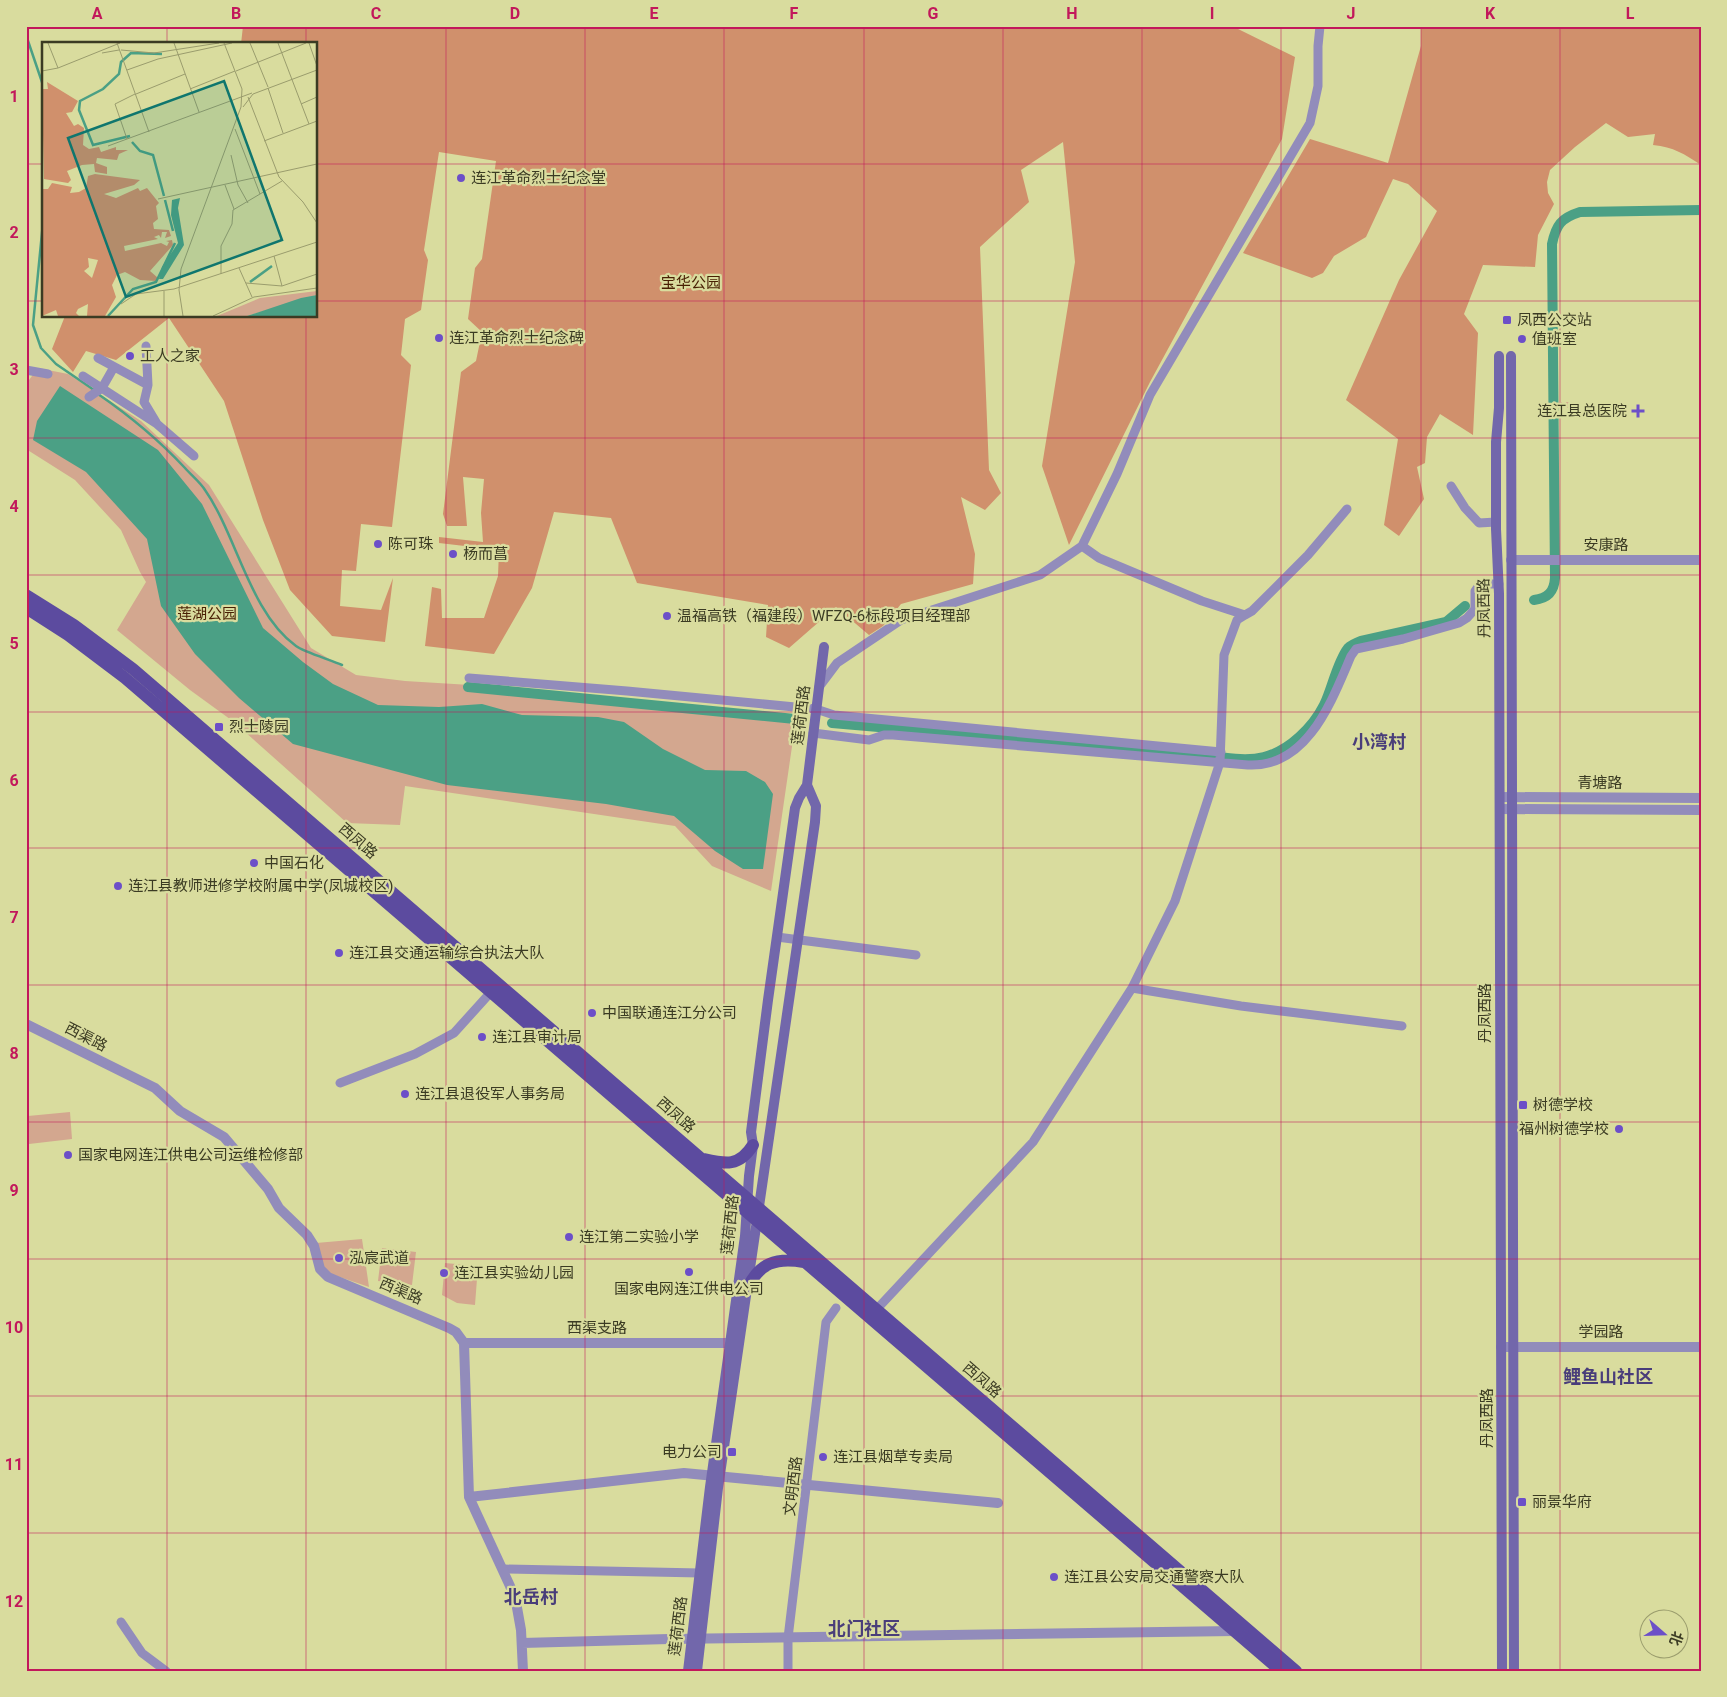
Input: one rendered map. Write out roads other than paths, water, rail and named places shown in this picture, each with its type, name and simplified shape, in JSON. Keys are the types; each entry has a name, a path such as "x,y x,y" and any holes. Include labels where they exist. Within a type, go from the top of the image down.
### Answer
{"main road":[{"name":"丹凤西路","path":"1498,356 1499,408 1496,442 1496,522 1499,584 1502,1671"},
{"name":"丹凤西路","path":"1511,356 1514,1671"},
{"name":"西凤路","path":"26,595 74,625 133,669 1296,1671"},
{"name":"西凤路","path":"26,608 68,634 125,678 1281,1671"},
{"name":"莲荷西路","path":"688,1671 697,1639 730,1343 747,1212 753,1145 752,1132 777,937 795,808 807,786 824,648"},
{"name":"莲荷西路","path":"697,1671 700,1573 760,1209 816,811 816,806 807,786"},
{"path":"700,1158 717,1162 734,1162 748,1154 753,1145 769,1147"},
{"path":"747,1289 753,1277 766,1265 783,1260 804,1262"}],"street":[{"path":"819,687 838,663 901,620 1040,575 1082,546 1117,474 1150,395 1310,123 1318,86 1320,26"},
{"path":"146,346 148,385 144,402 157,424"},
{"path":"98,358 148,385"},
{"path":"89,396 102,388 114,366"},
{"path":"26,370 48,374"},
{"path":"83,376 157,424 194,456"},
{"path":"1451,486 1465,508 1479,522 1496,522"},
{"path":"876,1310 1033,1142 1132,988 1175,901 1220,762 1224,655 1237,620 1252,611 1308,554 1347,509"},
{"path":"1082,546 1099,558 1202,601 1245,615"},
{"name":"安康路","path":"1511,560 1701,560"},
{"path":"813,734 869,740 884,735 893,735 1261,764 1289,753 1307,738 1323,716 1356,649 1403,639 1459,623 1467,618 1475,609 1475,591 1480,584 1499,584"},
{"path":"469,678 646,692 816,709 834,715 1221,752"},
{"name":"青塘路","path":"1500,797 1701,798"},
{"name":"青塘路","path":"1500,809 1701,810"},
{"path":"777,937 916,955"},
{"path":"1132,988 1241,1006 1402,1026"},
{"path":"340,1083 414,1054 454,1033 491,992"},
{"name":"西渠路","path":"26,1024 155,1088 175,1107 224,1137 268,1189 279,1208 311,1240 320,1269 328,1277 449,1328 456,1332 464,1343"},
{"name":"文明西路","path":"788,1671 788,1638 826,1322 836,1308"},
{"path":"464,1343 469,1497 514,1594 519,1611 523,1671"},
{"name":"西渠支路","path":"464,1343 730,1343"},
{"name":"学园路","path":"1501,1347 1701,1346"},
{"path":"469,1497 674,1473 691,1473 716,1477 998,1503"},
{"path":"503,1569 700,1573"},
{"path":"121,1622 142,1653 166,1671"},
{"path":"522,1643 1235,1631"}],"waterway":[{"path":"26,35 42,82"},
{"path":"1534,600 1543,598 1552,591 1555,578 1552,244 1555,232 1560,223 1580,212 1701,210"},
{"path":"42,233 33,325 41,348 56,364 94,390"},
{"path":"98,394 154,438 203,487 226,529 255,594 280,632 296,646 342,665"},
{"path":"832,723 1234,759 1264,757 1291,744 1314,722 1327,699 1341,661 1349,647 1361,641 1446,622 1465,606"},
{"path":"468,687 795,719"}],"place":[{"name":"连江革命烈士纪念堂","path":"461,178"},
{"name":"凤西公交站","path":"1507,320"},
{"name":"连江革命烈士纪念碑","path":"439,338"},
{"name":"值班室","path":"1522,339"},
{"name":"工人之家","path":"130,356"},
{"name":"连江县总医院","path":"1638,411"},
{"name":"陈可珠","path":"378,544"},
{"name":"杨而菖","path":"453,554"},
{"name":"温福高铁（福建段）WFZQ-6标段项目经理部","path":"667,616"},
{"name":"烈士陵园","path":"219,727"},
{"name":"中国石化","path":"254,863"},
{"name":"连江县教师进修学校附属中学(凤城校区)","path":"118,886"},
{"name":"连江县交通运输综合执法大队","path":"339,953"},
{"name":"中国联通连江分公司","path":"592,1013"},
{"name":"连江县审计局","path":"482,1037"},
{"name":"连江县退役军人事务局","path":"405,1094"},
{"name":"树德学校","path":"1523,1105"},
{"name":"福州树德学校","path":"1619,1129"},
{"name":"国家电网连江供电公司运维检修部","path":"68,1155"},
{"name":"连江第二实验小学","path":"569,1237"},
{"name":"泓宸武道","path":"339,1258"},
{"name":"国家电网连江供电公司","path":"689,1272"},
{"name":"连江县实验幼儿园","path":"444,1273"},
{"name":"电力公司","path":"732,1452"},
{"name":"连江县烟草专卖局","path":"823,1457"},
{"name":"丽景华府","path":"1522,1502"},
{"name":"连江县公安局交通警察大队","path":"1054,1577"}],"district":[{"name":"小湾村","path":"1379,741"},
{"name":"鲤鱼山社区","path":"1608,1376"},
{"name":"北岳村","path":"531,1596"},
{"name":"北门社区","path":"864,1628"}],"park label":[{"name":"宝华公园","path":"691,283"},
{"name":"莲湖公园","path":"207,614"}]}
